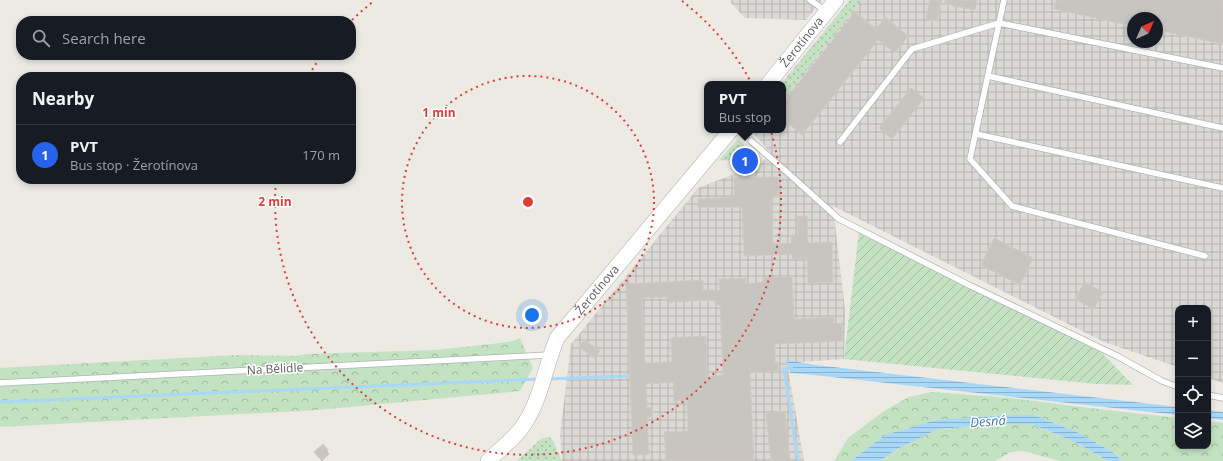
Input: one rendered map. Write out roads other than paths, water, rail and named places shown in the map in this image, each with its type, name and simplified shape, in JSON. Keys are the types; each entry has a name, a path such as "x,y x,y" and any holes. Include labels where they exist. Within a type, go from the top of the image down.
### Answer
{"street":[{"name":"Žerotínova","path":"770,81 831,6"},
{"name":"Žerotínova","path":"488,461 522,427 534,407 550,355 557,338 728,133"}],"lane":[{"path":"810,0 831,6"},
{"path":"1004,0 970,159 1012,206 1205,256"},
{"path":"840,142 912,49 999,23 1223,68"},
{"path":"988,76 1223,128"},
{"path":"976,134 1223,188"},
{"path":"750,141 839,219 969,285 1117,356 1162,381 1175,386"},
{"name":"Na Bělidle","path":"0,383 550,355"},
{"path":"1211,396 1223,398"}],"water":[{"path":"786,360 816,365 1175,407 1175,415 814,375 790,373"},
{"path":"1211,410 1223,412 1223,420 1211,418"},
{"name":"Desná","path":"1003,415 1034,415 1079,433 1114,453 1122,461 1108,461 1075,442 1032,424 1004,424 938,429 895,450 880,461 851,461 885,435 936,420"}],"waterway":[{"path":"792,368 784,369 798,461"},
{"path":"548,379 628,376"},
{"path":"0,402 539,379"}],"place":[{"name":"PVT","path":"745,161"}]}
